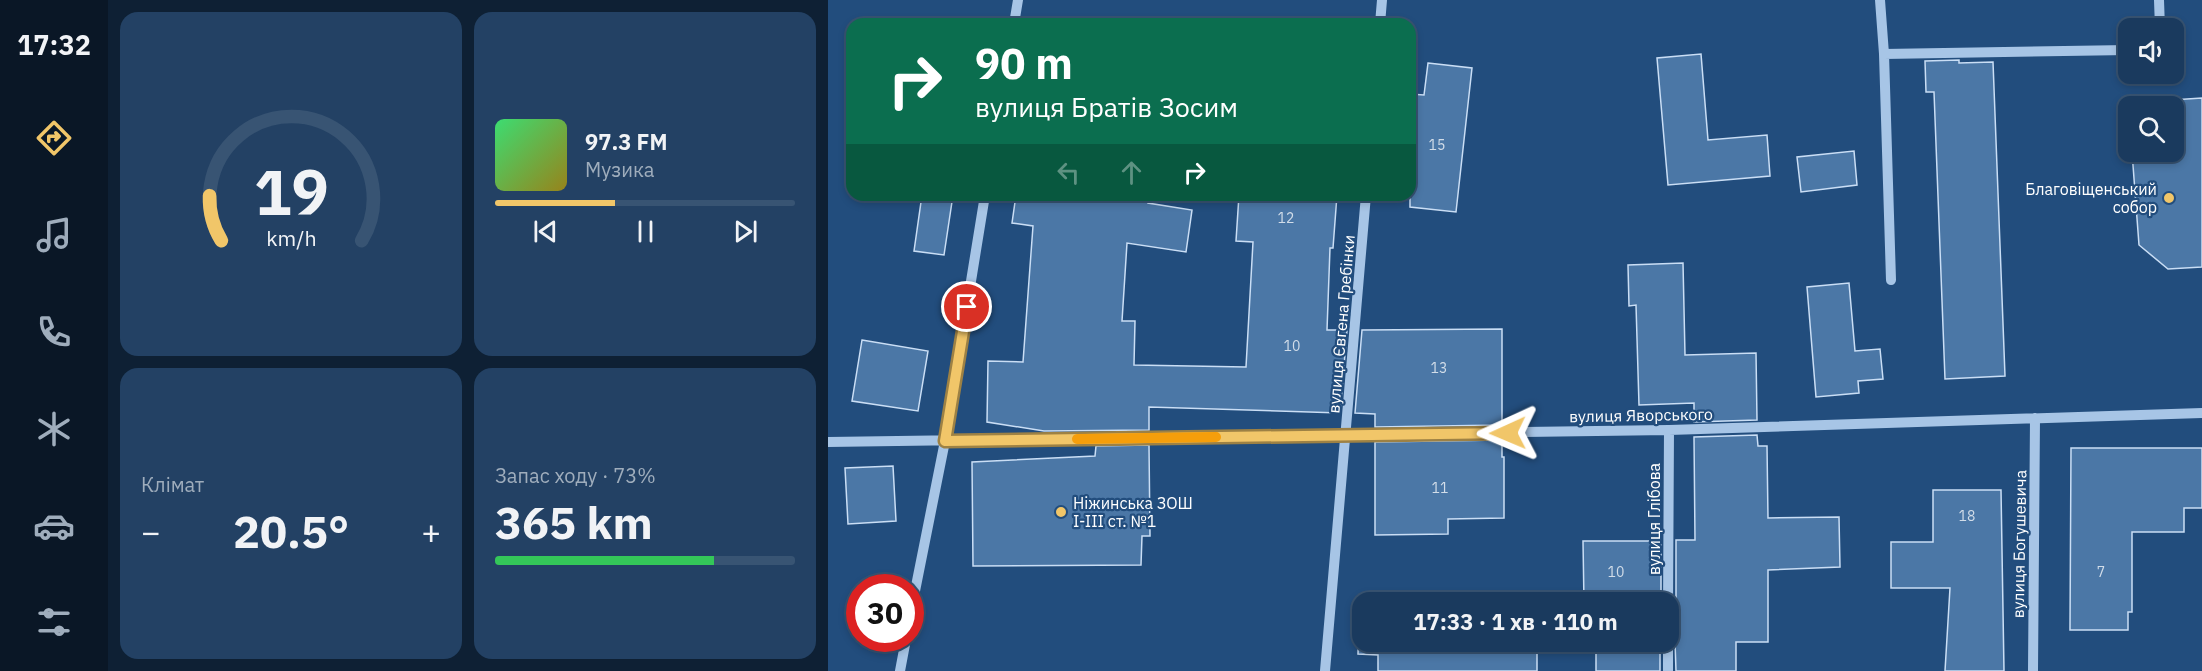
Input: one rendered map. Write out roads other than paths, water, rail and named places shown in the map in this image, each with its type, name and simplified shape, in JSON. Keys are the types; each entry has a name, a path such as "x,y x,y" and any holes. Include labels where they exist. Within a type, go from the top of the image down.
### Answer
{"street":[{"path":"1015,18 1018,0"},
{"path":"1380,18 1382,0"},
{"path":"1880,0 1884,54 1891,280"},
{"path":"2158,0 2159,18"},
{"path":"1884,54 2118,50"},
{"path":"918,574 945,441 985,201"},
{"name":"вулиця Євгена Гребінки","path":"1326,671 1366,201"},
{"name":"вулиця Яворського","path":"828,442 1669,430 2202,413"},
{"name":"вулиця Богушевича","path":"2033,671 2035,418"},
{"name":"вулиця Глібова","path":"1668,592 1669,430"},
{"path":"900,671 904,652"},
{"path":"1668,652 1668,671"}],"place":[{"name":"Благовіщенський собор","path":"2169,198"},
{"name":"Ніжинська ЗОШ І-ІІІ ст. №1","path":"1061,512"}]}
